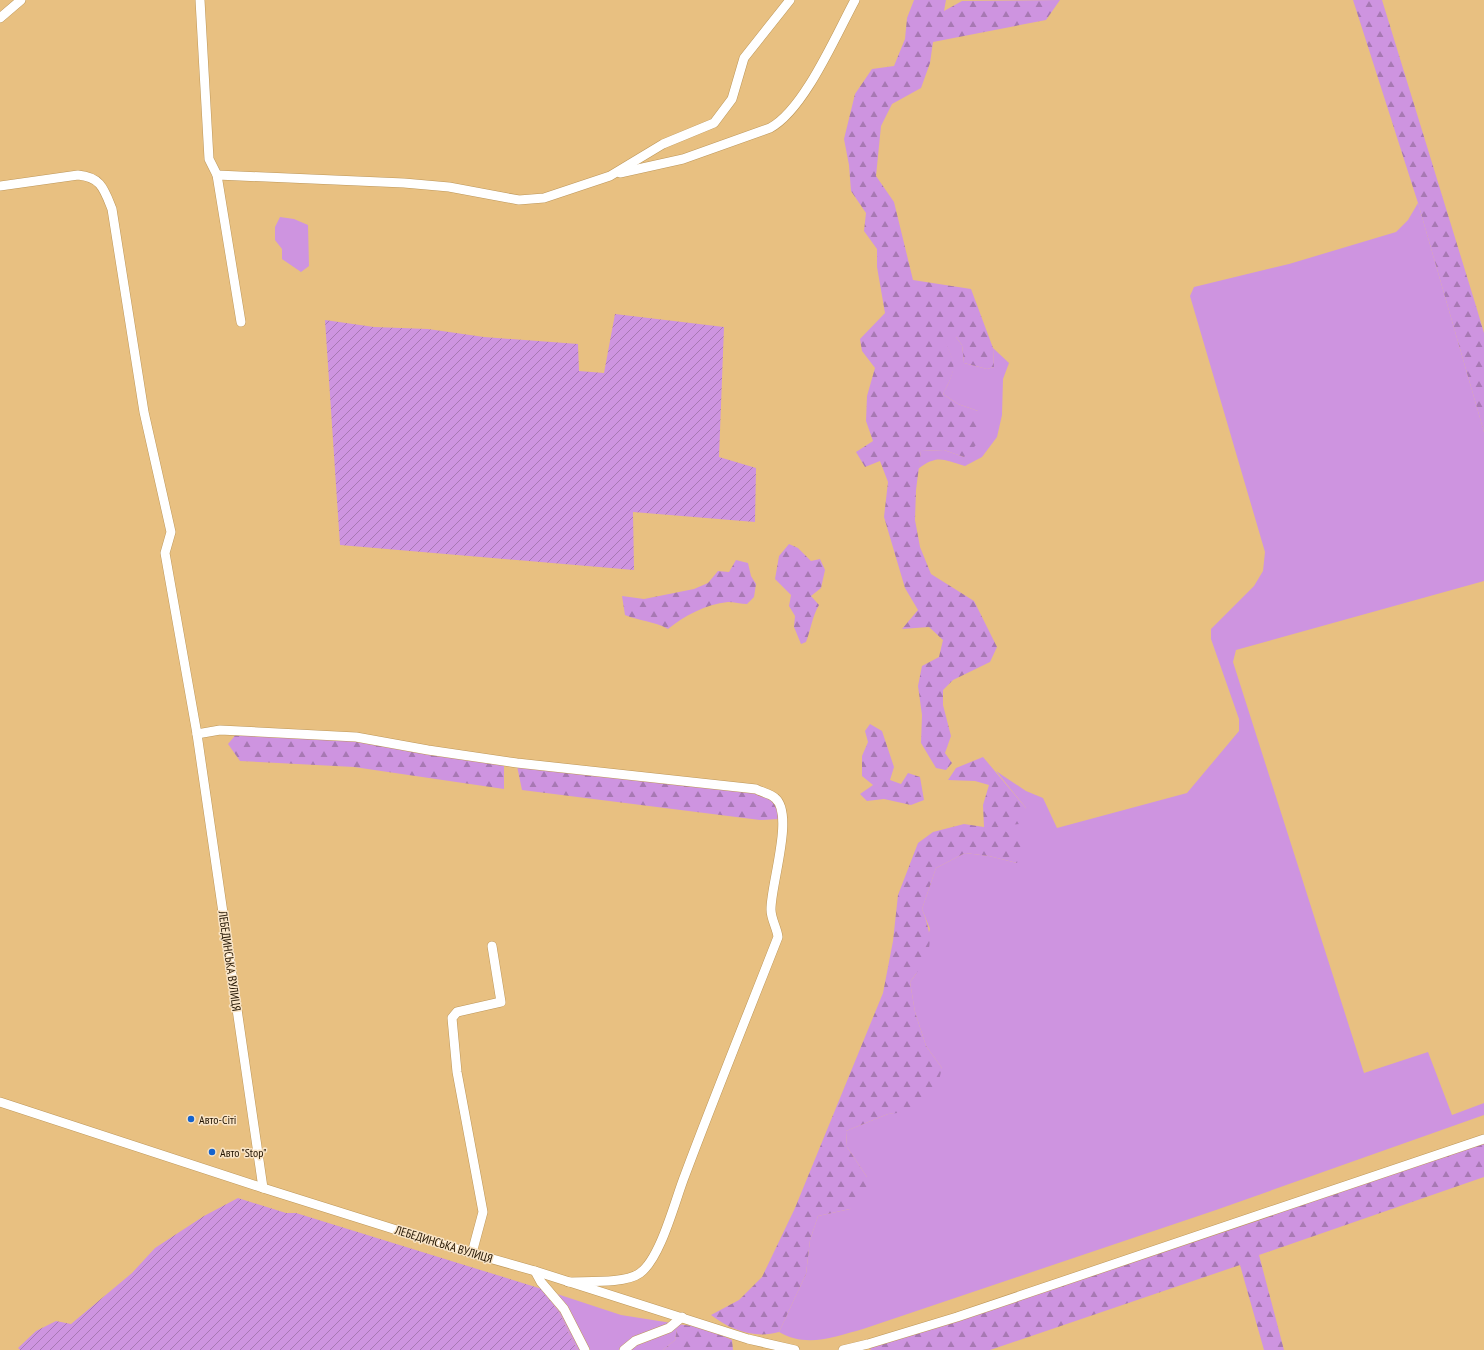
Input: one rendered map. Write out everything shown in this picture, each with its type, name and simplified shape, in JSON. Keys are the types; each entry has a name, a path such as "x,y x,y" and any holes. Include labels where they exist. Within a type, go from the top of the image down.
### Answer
{"street":[{"path":"0,18 21,0"},
{"path":"200,0 208,151 209,158 217,175 241,322"},
{"path":"610,176 663,144 714,123 732,99 744,58 790,0"},
{"path":"217,175 449,187 519,200 544,198 610,176 683,159 770,128 780,123 816,73 854,0"},
{"name":"ЛЕБЕДИНСЬКА ВУЛИЦЯ","path":"0,186 78,175 95,179 106,194 112,209 144,412 171,532 165,553 198,734 263,1188"},
{"path":"198,734 220,730 356,737 510,762 756,789 775,798 782,807 783,820 780,850 770,911 778,937 684,1176 661,1241 651,1262 640,1274 629,1278 568,1282"},
{"path":"472,1253 483,1212 457,1072 452,1018 457,1012 501,1002 492,946"},
{"name":"ЛЕБЕДИНСЬКА ВУЛИЦЯ","path":"0,1102 263,1188 535,1271 748,1339 783,1349 795,1350"},
{"path":"843,1350 957,1318 1484,1140"},
{"path":"535,1271 541,1282 564,1309 585,1350"},
{"path":"624,1350 635,1341 669,1328 682,1317"}],"green space":[{"path":"914,0 946,0 944,11 962,1 1060,0 1046,20 933,42 930,63 921,88 892,104 881,126 876,176 894,202 913,280 971,289 993,348 994,367 987,369 964,363 962,345 956,337 943,337 951,354 954,365 951,377 943,394 958,404 978,411 978,443 964,457 944,450 921,451 916,490 915,520 920,547 931,574 974,601 997,647 990,662 953,680 943,690 943,705 951,736 945,753 952,763 946,770 936,768 921,743 922,715 918,686 922,666 939,657 943,640 929,627 902,629 918,610 905,588 884,517 888,482 880,461 865,467 856,452 873,441 866,421 867,396 875,368 862,351 860,339 885,313 877,267 877,249 864,231 866,213 851,191 849,165 844,139 855,94 872,69 894,66 905,39 907,18"},
{"path":"1353,0 1382,0 1476,306 1484,333 1484,432 1418,203"},
{"path":"1418,203 1484,432 1484,581 1236,650 1233,662 1364,1073 1428,1052 1452,1115 1484,1103 1484,1115 1216,1210 863,1329 820,1340 799,1339 789,1337 779,1332 806,1274 810,1240 818,1216 850,1209 867,1177 847,1147 846,1131 888,1114 907,1111 942,1068 926,1046 915,1012 910,982 916,974 930,929 922,909 936,868 965,853 989,856 1017,863 997,825 1026,808 996,771 1026,791 1043,798 1057,828 1187,793 1239,731 1239,719 1211,639 1211,629 1254,586 1263,571 1265,552 1190,296 1194,287 1289,264 1396,232 1408,220"},
{"path":"280,217 294,219 308,225 309,266 301,272 282,259 282,249 275,240 275,227"},
{"path":"615,314 724,327 719,457 756,468 755,522 633,512 634,570 340,545 325,320 374,327 428,329 484,337 578,344 579,371 604,373"},
{"path":"942,337 956,337 962,345 964,363 987,369 994,367 993,348 1009,363 1003,379 1002,415 997,437 982,457 965,466 946,460 936,460 925,464 918,469 921,451 944,450 964,457 978,411 958,404 943,394 951,378 953,366 950,353"},
{"path":"789,544 798,548 811,561 820,559 825,570 821,588 811,596 819,605 806,642 801,644 794,627 795,616 789,606 791,595 775,579 779,556"},
{"path":"736,560 748,563 751,576 756,584 754,597 747,604 728,602 712,605 688,615 668,629 657,624 625,615 622,596 644,599 694,589 708,583 718,571 729,572"},
{"path":"870,724 882,731 894,767 890,780 901,784 908,773 920,777 924,800 911,805 884,799 867,801 860,794 873,785 862,776 862,756 868,742 865,731"},
{"path":"238,732 356,737 504,761 504,789 354,767 240,761 228,744"},
{"path":"983,757 1026,808 1021,824 997,825 1024,845 1017,863 989,856 965,853 936,868 922,909 929,931 929,947 923,963 910,982 915,1012 926,1046 942,1068 937,1088 907,1112 888,1114 846,1131 847,1147 867,1177 867,1193 859,1204 850,1209 818,1216 810,1240 806,1274 779,1332 770,1334 752,1334 735,1329 711,1315 739,1300 762,1277 795,1208 883,993 893,941 898,895 918,843 933,832 964,824 984,827 983,805 989,785 975,781 948,780 956,768"},
{"path":"517,766 754,792 767,797 778,806 779,819 760,820 522,790"},
{"path":"1484,1139 1484,1177 1259,1255 1284,1350 1264,1350 1240,1265 990,1350 871,1350 868,1344"},
{"path":"238,1198 286,1213 296,1213 542,1289 559,1312 577,1350 20,1350 18,1348 36,1331 56,1321 71,1324 132,1273 155,1248 204,1216"},
{"path":"542,1289 621,1315 678,1324 675,1340 663,1350 577,1350 559,1312"},
{"path":"678,1324 706,1328 732,1340 733,1350 663,1350 675,1340"}],"place":[{"name":"Авто-Сіті","path":"191,1119"},
{"name":"Авто \"Stop\"","path":"212,1152"}]}
